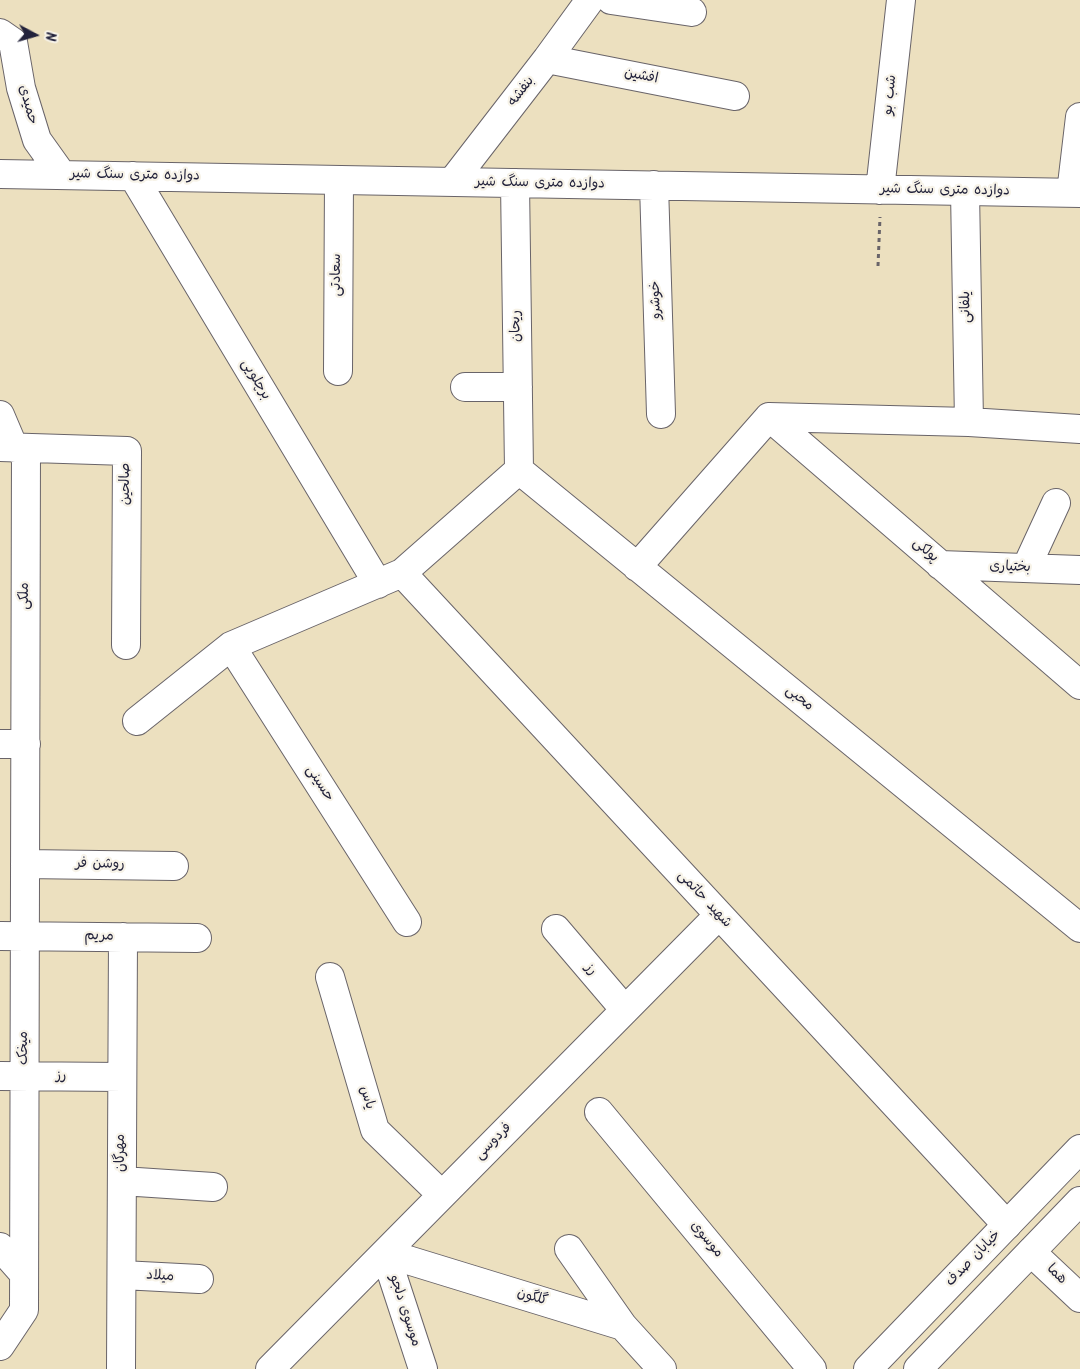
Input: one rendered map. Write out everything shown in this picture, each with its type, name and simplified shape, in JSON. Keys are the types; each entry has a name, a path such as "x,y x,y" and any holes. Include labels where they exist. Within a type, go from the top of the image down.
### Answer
{"street":[{"name":"بنفشه","path":"452,182 590,0"},
{"path":"611,0 692,12"},
{"name":"شب بو","path":"880,190 901,0"},
{"name":"حمیدی","path":"0,33 13,42 21,88 36,140 62,175"},
{"name":"افشین","path":"547,59 735,96"},
{"path":"1076,193 1080,117"},
{"name":"دوازده متری سنگ شیر","path":"0,174 1076,193"},
{"name":"برچلویی","path":"133,176 390,579"},
{"name":"سعادتی","path":"338,371 339,180"},
{"name":"ریحان","path":"515,183 519,470"},
{"name":"خوشرو","path":"654,186 661,414"},
{"name":"یلفانی","path":"965,191 969,422"},
{"path":"464,386 518,387"},
{"name":"ملکی","path":"0,415 14,448 13,744"},
{"path":"637,566 769,417 969,422 1080,429"},
{"name":"پولکی","path":"769,417 1080,686"},
{"name":"صالحین","path":"14,448 127,451 126,645"},
{"path":"137,721 231,646 390,579 519,470"},
{"name":"محبی","path":"519,470 1080,928"},
{"path":"1026,568 1056,503"},
{"name":"بختیاری","path":"940,565 1080,570"},
{"name":"شهید حاتمی","path":"390,579 718,915 1007,1226"},
{"name":"حسینی","path":"231,646 407,922"},
{"name":"میخک","path":"0,1346 24,1310 24,1274 12,1076 13,936 25,864 13,744"},
{"name":"روشن فر","path":"25,864 174,866"},
{"name":"فردوسی","path":"270,1369 718,915"},
{"name":"رز","path":"556,929 625,1010"},
{"name":"مریم","path":"13,936 197,938"},
{"name":"مهرگان","path":"122,1369 123,937"},
{"name":"یاس","path":"330,977 375,1130 442,1195"},
{"name":"رز","path":"12,1076 122,1077"},
{"name":"موسوی","path":"599,1112 812,1369"},
{"name":"خیابان صدف","path":"868,1369 1080,1149"},
{"path":"122,1181 213,1187"},
{"path":"918,1369 1080,1201"},
{"path":"0,1247 24,1274"},
{"path":"569,1249 623,1326 662,1369"},
{"name":"گلگون","path":"385,1252 623,1326"},
{"name":"موسوی دلجو","path":"385,1252 422,1369"},
{"name":"هما","path":"1031,1252 1080,1298"},
{"name":"میلاد","path":"122,1275 199,1278"}],"path":[{"path":"878,266 880,190"}]}
